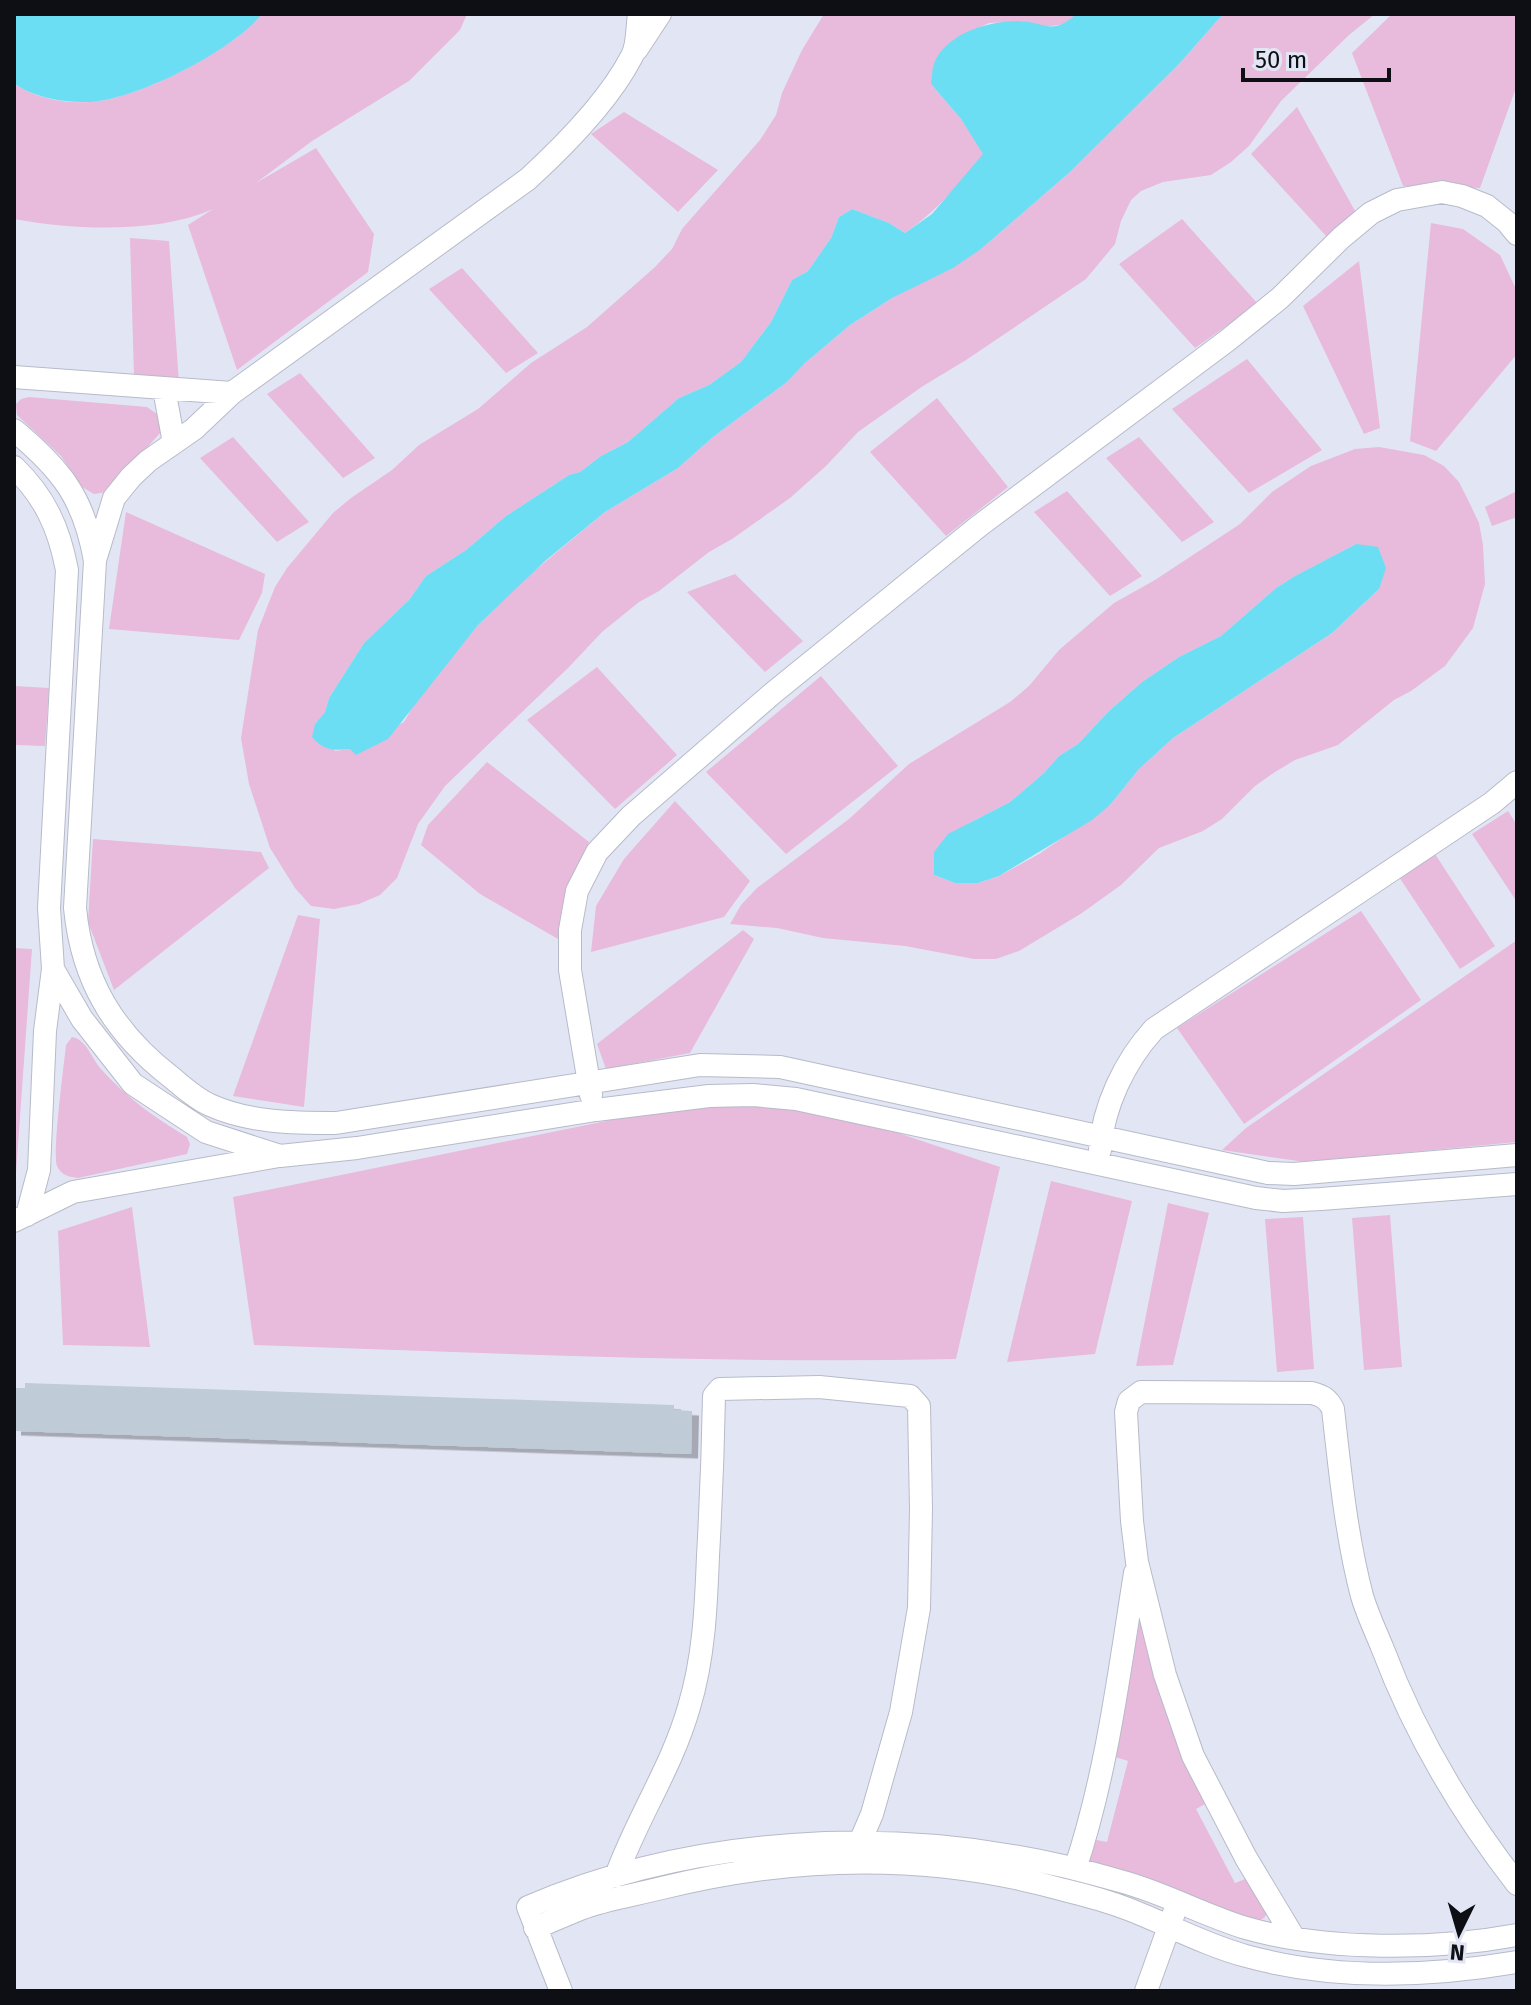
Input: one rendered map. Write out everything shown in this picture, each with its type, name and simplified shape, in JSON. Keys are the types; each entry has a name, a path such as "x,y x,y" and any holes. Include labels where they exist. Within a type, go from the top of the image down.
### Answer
{"street":[{"path":"634,54 639,14"},
{"path":"95,561 114,498 148,461 213,413 232,393 528,179 563,147 616,81 660,14"},
{"path":"596,1110 588,1083 570,970 570,930 577,891 597,852 631,816 773,693 979,526 1280,298 1371,213 1397,200 1442,192 1487,206 1517,234"},
{"path":"15,379 232,393"},
{"path":"164,389 174,443"},
{"path":"14,430 47,457 81,506 95,561 75,908 78,939 90,976 107,1011 128,1038 153,1063 209,1105 247,1117 286,1123 336,1123 700,1065 780,1067 1268,1173 1294,1174 1517,1155"},
{"path":"14,467 34,486 46,505 61,540 67,570 49,908 53,969 45,1031 39,1170 20,1218"},
{"path":"46,505 81,506 114,498"},
{"path":"1098,1165 1101,1137 1124,1070 1136,1049 1154,1029 1492,803 1517,782"},
{"path":"53,969 82,1019 133,1084 206,1132 280,1156"},
{"path":"45,1031 107,1011"},
{"path":"20,1218 73,1192 280,1156 357,1148 596,1110 709,1096 753,1095 796,1099 1256,1198 1283,1201 1517,1184"},
{"path":"197,1170 209,1105"},
{"path":"39,1170 53,1185 73,1192"},
{"path":"616,1876 664,1776 696,1682 706,1618 714,1396 720,1389 819,1387 910,1396 919,1406 919,1608 901,1712 860,1851"},
{"path":"1294,1938 1246,1858 1193,1756 1165,1675 1137,1562 1132,1521 1126,1412 1129,1401 1141,1392 1312,1393 1329,1401 1333,1409 1346,1514 1362,1597 1400,1696 1435,1761 1494,1854 1517,1884"},
{"path":"1075,1869 1090,1826 1108,1748 1137,1562"},
{"path":"532,1917 567,1890 698,1858 784,1844 860,1851 976,1849 1127,1883 1246,1928 1294,1938 1432,1946 1517,1935"},
{"path":"532,1917 582,1908 710,1876 860,1851 969,1869 1061,1889 1127,1908 1170,1928 1246,1956 1315,1969 1390,1974 1441,1972 1517,1962"},
{"path":"1146,1991 1177,1901"},
{"path":"532,1917 561,1991"},
{"path":"1432,1946 1441,1972"}],"shaded area":[{"path":"262,14 467,14 460,30 409,81 312,141 256,183 316,148 374,234 368,272 237,370 188,225 213,209 167,223 115,228 63,226 14,219 14,83 31,93 60,101 110,99 183,71 229,43"},
{"path":"824,14 1076,14 1066,24 1043,27 1022,21 989,23 949,44 931,84 961,119 984,154 966,176 905,233 889,223 852,209 839,217 831,238 808,271 792,280 771,322 741,362 709,385 679,398 628,442 506,516 466,550 426,576 409,600 364,643 315,724 335,751 350,749 404,722 415,703 478,625 528,576 605,512 678,468 713,437 787,382 850,325 981,249 1070,172 1179,64 1223,14 1375,14 1281,101 1249,146 1231,162 1211,175 1163,182 1141,191 1131,200 1115,244 1086,279 858,432 790,498 709,552 602,632 445,786 418,824 397,878 380,895 359,904 334,909 311,906 295,888 270,848 249,784 241,738 258,630 275,587 333,513 392,470 419,445 478,409 531,363 587,327 655,267 672,249 682,229 760,140 776,115 782,93 802,50"},
{"path":"1392,14 1517,14 1517,85 1480,188 1403,186 1352,53"},
{"path":"1297,107 1359,218 1327,237 1251,154"},
{"path":"624,112 718,170 678,212 591,134"},
{"path":"1182,219 1258,304 1195,348 1119,264"},
{"path":"1431,223 1463,229 1500,255 1517,291 1517,354 1436,451 1410,441"},
{"path":"130,238 169,241 179,383 134,376"},
{"path":"1359,261 1380,428 1364,434 1303,306"},
{"path":"462,268 538,353 506,373 429,289"},
{"path":"1247,359 1322,450 1249,493 1172,409"},
{"path":"300,373 375,458 343,478 267,394"},
{"path":"29,397 147,407 157,414 161,432 107,492 94,494 82,487 61,456 17,415 16,404"},
{"path":"937,398 1008,487 946,536 870,452"},
{"path":"233,437 309,522 277,542 200,458"},
{"path":"1139,437 1214,522 1182,542 1106,458"},
{"path":"1379,447 1424,455 1444,466 1459,482 1479,523 1485,584 1473,628 1445,666 1394,700 1338,745 1295,760 1275,772 1255,786 1222,819 1203,831 1159,848 1121,885 1019,951 996,959 974,959 905,946 730,924 741,905 757,888 849,819 909,764 1010,702 1029,686 1059,650 1114,603 1240,524 1272,492 1311,466 1355,449","holes":["1356,544 1379,589 1332,633 1173,738 1139,769 1110,805 1039,854 999,876 978,883 955,883 934,875 969,823 1010,802 1059,756 1078,744 1142,682 1179,657 1221,636 1276,588"]},
{"path":"1067,491 1142,576 1110,596 1034,512"},
{"path":"1517,491 1517,517 1492,526 1485,507"},
{"path":"126,512 265,574 262,593 239,640 109,629"},
{"path":"735,574 803,641 765,672 687,592"},
{"path":"597,667 677,755 615,809 527,720"},
{"path":"821,676 898,766 786,854 706,772"},
{"path":"14,686 49,688 45,746 14,745"},
{"path":"487,762 589,842 558,939 480,894 421,845 428,825"},
{"path":"675,801 750,881 724,917 591,952 596,906 624,859"},
{"path":"1508,811 1517,825 1517,902 1472,834"},
{"path":"93,839 261,852 269,868 114,990 88,922"},
{"path":"1435,854 1495,946 1460,969 1399,877"},
{"path":"1361,911 1421,1000 1244,1124 1177,1028"},
{"path":"298,915 320,919 304,1107 233,1096"},
{"path":"743,930 754,939 690,1053 606,1069 597,1044"},
{"path":"1517,940 1517,1142 1305,1162 1222,1150 1246,1128"},
{"path":"14,948 32,949 14,1201"},
{"path":"72,1037 81,1041 101,1069 131,1098 187,1137 190,1144 187,1154 78,1178 61,1172 56,1158 57,1127 66,1045"},
{"path":"779,1104 871,1124 1000,1167 956,1359 693,1359 254,1345 233,1197 616,1119 706,1105"},
{"path":"1051,1181 1132,1201 1095,1354 1007,1362"},
{"path":"1168,1203 1209,1213 1173,1365 1136,1366"},
{"path":"132,1207 150,1347 63,1345 58,1231"},
{"path":"1390,1215 1402,1367 1364,1370 1352,1218"},
{"path":"1303,1217 1314,1369 1277,1372 1265,1219"},
{"path":"1139,1623 1146,1623 1209,1802 1196,1809 1235,1883 1248,1878 1268,1912 1258,1921 1087,1861 1091,1839 1107,1842 1128,1761 1115,1757"}],"water":[{"path":"14,14 262,14 229,43 183,71 110,99 81,102 40,96 14,83"},
{"path":"1076,14 1223,14 1179,64 1070,172 981,249 850,325 787,382 713,437 678,468 605,512 545,561 478,625 388,739 356,755 350,749 329,749 312,737 315,724 325,712 329,698 364,643 409,600 426,576 466,550 506,516 628,442 679,398 709,385 741,362 771,322 792,280 808,271 831,238 839,217 852,209 889,223 905,233 932,214 983,154 961,119 931,84 935,62 951,42 972,30 995,23 1018,21 1054,26"},
{"path":"1356,544 1378,547 1386,568 1379,589 1332,633 1173,738 1139,769 1110,805 1092,820 999,876 978,883 955,883 934,875 934,852 948,834 1010,802 1059,756 1078,744 1142,682 1179,657 1221,636 1276,588"}],"building":[{"path":"25,1383 674,1405 674,1410 692,1411 691,1454 14,1431 14,1388 25,1388"}]}
